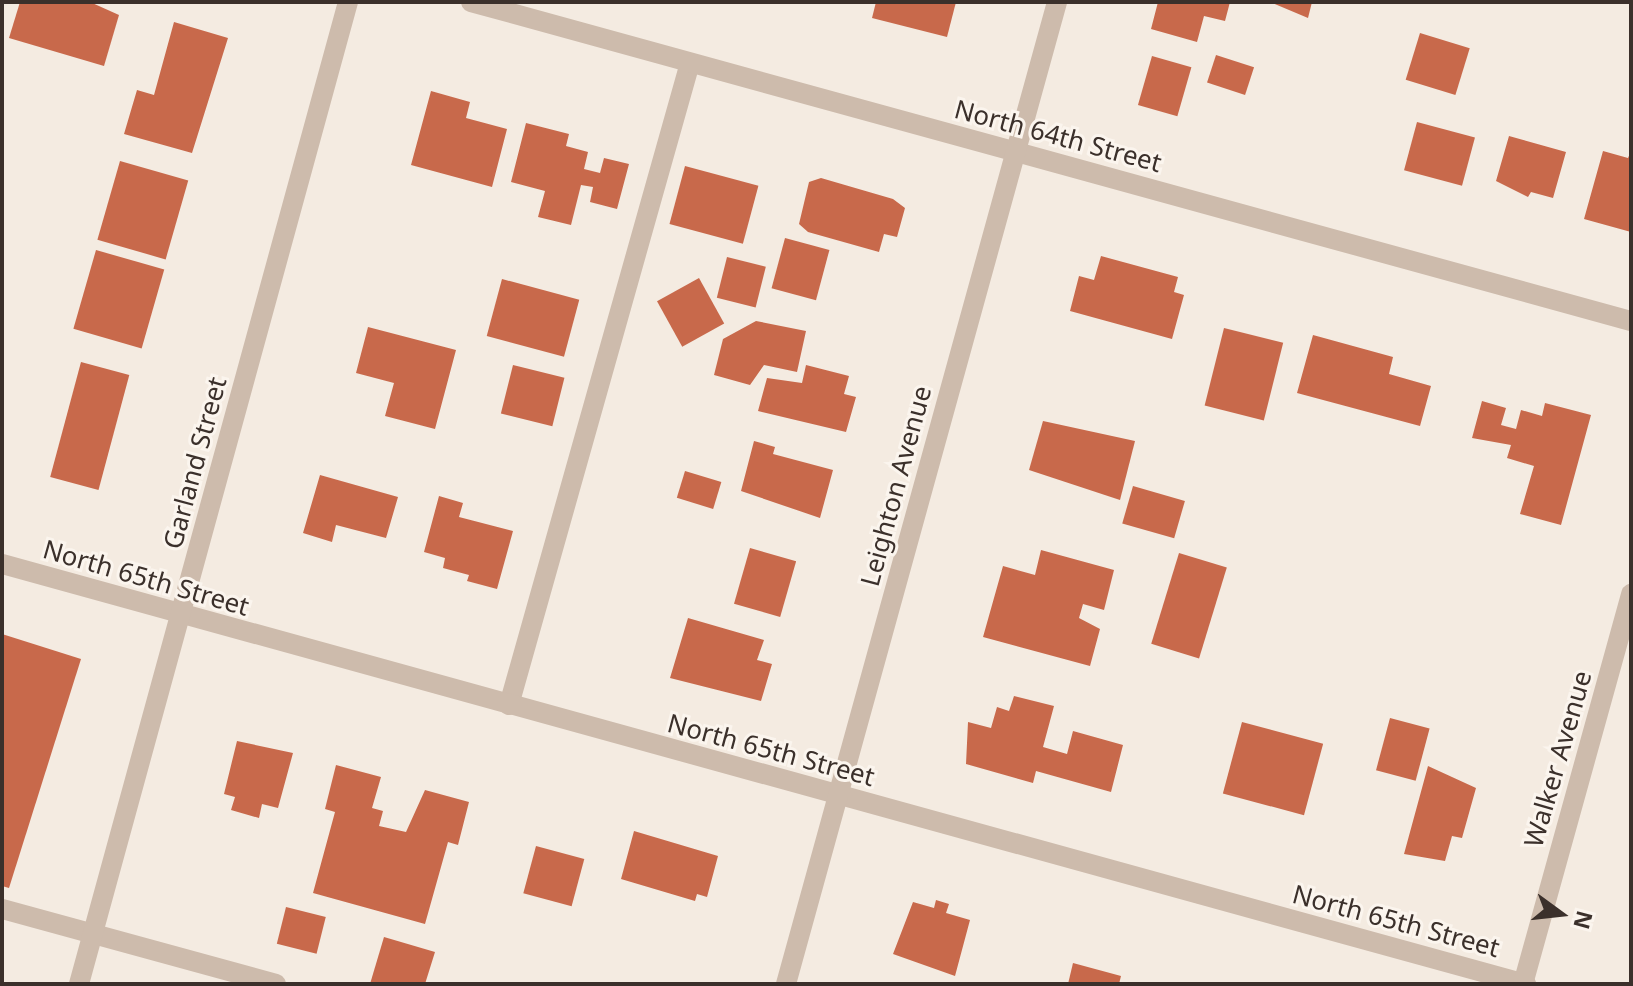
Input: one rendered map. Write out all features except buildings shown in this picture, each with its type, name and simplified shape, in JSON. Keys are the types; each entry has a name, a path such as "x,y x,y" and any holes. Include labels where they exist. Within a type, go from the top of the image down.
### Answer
{"street":[{"name":"Garland Street","path":"79,984 348,2"},
{"name":"North 64th Street","path":"471,2 1631,321"},
{"name":"Leighton Avenue","path":"786,984 1057,2"},
{"path":"509,705 690,63"},
{"name":"North 65th Street","path":"2,564 1524,984"},
{"name":"Walker Avenue","path":"1524,984 1631,594"},
{"path":"2,909 276,984"}]}
